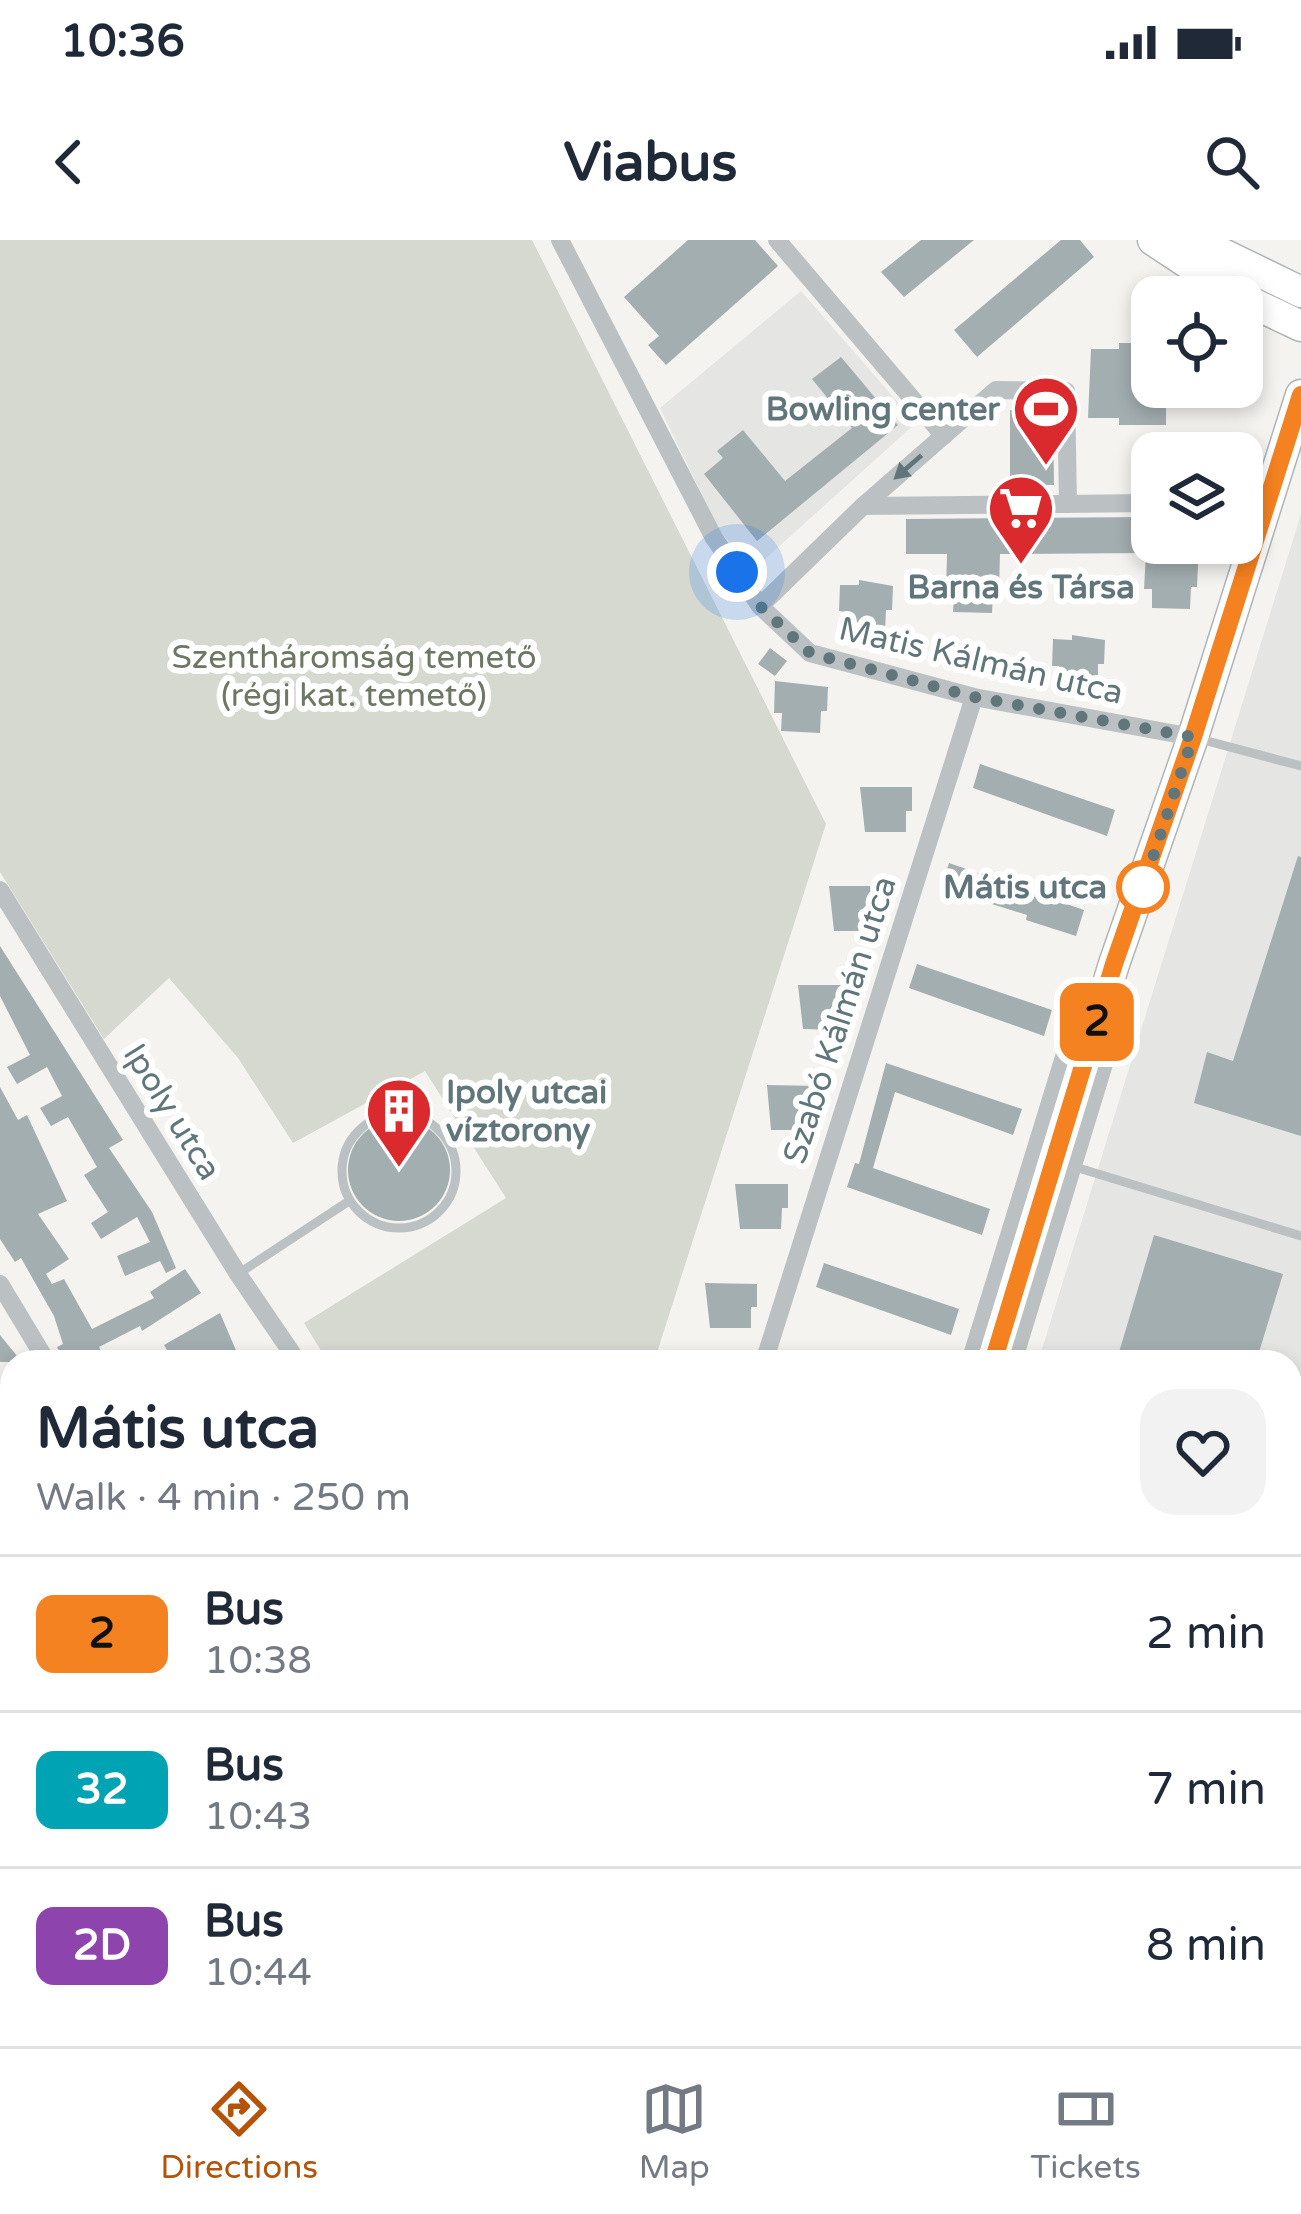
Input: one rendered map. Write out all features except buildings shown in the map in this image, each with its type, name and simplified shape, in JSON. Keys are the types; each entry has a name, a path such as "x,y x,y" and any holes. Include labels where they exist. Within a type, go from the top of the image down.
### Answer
{"main road":[{"path":"1154,240 1208,276"},
{"path":"1194,240 1301,292"},
{"path":"1263,308 1301,326"},
{"path":"1263,481 1301,395"},
{"path":"1003,1350 1114,964 1193,737 1238,564"}],"street":[{"name":"Matis Kálmán utca","path":"560,240 714,538 760,606 810,653 974,697 1193,737"},
{"path":"778,240 944,436"},
{"path":"760,606 863,506 996,390 1066,391 1068,504"},
{"path":"863,506 1131,502"},
{"name":"Szabó Kálmán utca","path":"768,1350 974,697"},
{"name":"Ipoly utca","path":"0,890 290,1350"},
{"path":"1003,1350 1072,1166 1107,1054 1114,964"},
{"path":"974,1350 1076,1018 1114,964"},
{"path":"0,1284 40,1350"}],"lane":[{"path":"1193,737 1301,766"},
{"path":"392,1114 414,1116 434,1126 448,1142 455,1162 455,1184 446,1203 431,1218 411,1227 390,1227 370,1220 349,1201 342,1176 344,1154 371,1120 392,1114"},
{"path":"1072,1166 1301,1236"},
{"path":"238,1274 349,1201"}],"shaded area":[{"path":"801,291 916,423 755,568 720,532 660,408"},
{"path":"1301,514 1301,1350 1042,1350"}],"green space":[{"name":"Szentháromság temető (régi kat. temető)","path":"0,240 532,240 826,824 658,1350 321,1350 304,1323 506,1198 425,1071 293,1143 238,1058 169,978 104,1039 0,872"}],"bus line":[{"name":"2","path":"997,1350 1114,964 1193,737 1301,395"}],"place":[{"name":"Bowling center","path":"1046,468"},
{"name":"Barna és Társa","path":"1021,567"},
{"name":"Mátis utca","path":"1143,887"},
{"name":"Ipoly utcai víztorony","path":"399,1170"}],"route":[{"path":"737,572 760,606 810,653 974,697 1193,737 1143,887"}]}
